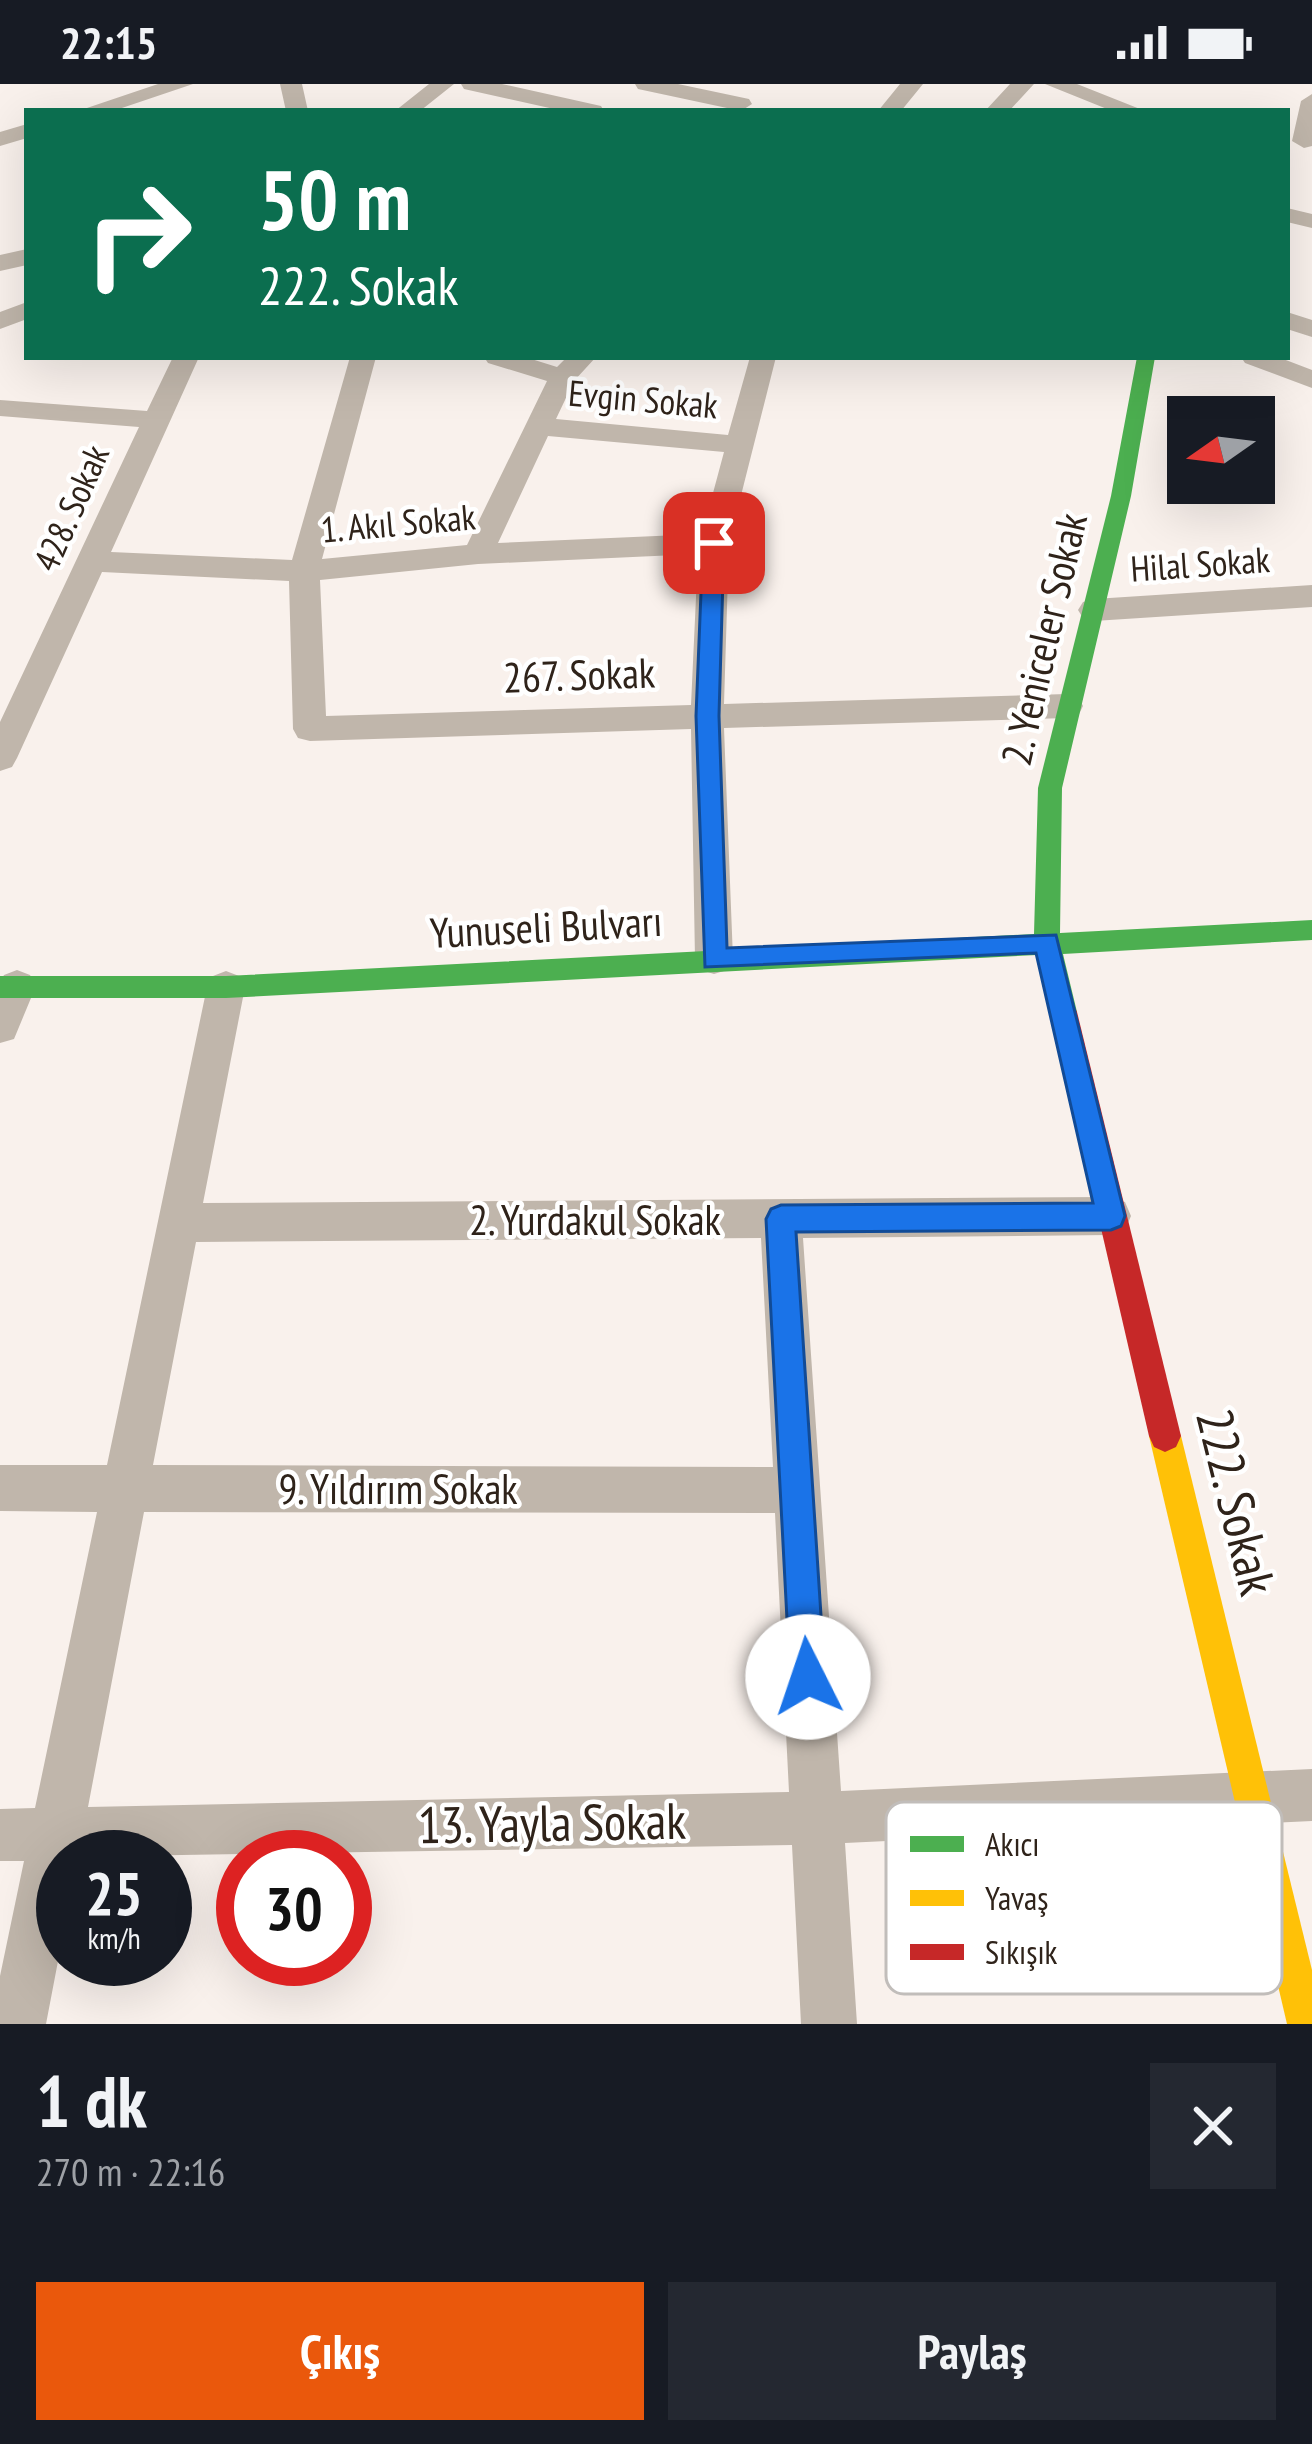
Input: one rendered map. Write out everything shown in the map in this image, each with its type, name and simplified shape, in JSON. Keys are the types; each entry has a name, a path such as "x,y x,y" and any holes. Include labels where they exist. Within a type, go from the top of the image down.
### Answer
{"street":[{"path":"98,108 182,84"},
{"path":"410,108 443,84"},
{"path":"472,84 519,104 561,108"},
{"path":"646,84 738,108 759,84"},
{"path":"892,108 912,84"},
{"path":"999,108 1023,84"},
{"path":"1056,84 1147,106"},
{"path":"1301,140 1312,100"},
{"name":"428. Sokak","path":"0,758 184,360"},
{"path":"304,572 362,360"},
{"path":"478,554 573,367 520,360"},
{"path":"714,959 707,716 714,543 762,360"},
{"name":"2. Yeniceler Sokak","path":"1047,942 1050,788 1094,610 1145,360"},
{"path":"1262,360 1312,380"},
{"path":"0,408 154,420"},
{"name":"Evgin Sokak","path":"539,426 739,445"},
{"name":"1. Akıl Sokak","path":"90,561 304,572 478,554 714,543"},
{"name":"267. Sokak","path":"304,572 310,729 1067,706"},
{"name":"Hilal Sokak","path":"1094,610 1312,596"},
{"name":"Yunuseli Bulvarı","path":"9,986 226,987 1312,929"},
{"name":"222. Sokak","path":"1047,942 1253,1802"},
{"path":"0,1027 9,986"},
{"path":"57,1830 226,987"},
{"path":"781,1219 1111,1216"},
{"name":"2. Yurdakul Sokak","path":"178,1223 781,1219 829,2024"},
{"name":"9. Yıldırım Sokak","path":"0,1488 796,1490"},
{"name":"13. Yayla Sokak","path":"1148,1802 1312,1795"},
{"name":"13. Yayla Sokak","path":"192,1830 886,1815"},
{"name":"13. Yayla Sokak","path":"0,1835 36,1834"},
{"name":"222. Sokak","path":"1282,1923 1306,2024"},
{"path":"18,2024 36,1934"}],"traffic: fast":[{"path":"1064,1012 1047,942 1050,788 1121,496 1145,360"},
{"path":"0,987 226,987 1312,930"}],"traffic: slow":[{"path":"1165,1436 1253,1802"},
{"path":"1282,1924 1306,2024"}],"traffic: jam":[{"path":"1064,1012 1165,1436"}],"route":[{"path":"714,543 707,716 714,959 1047,942 1111,1216 781,1219 808,1677"}]}
